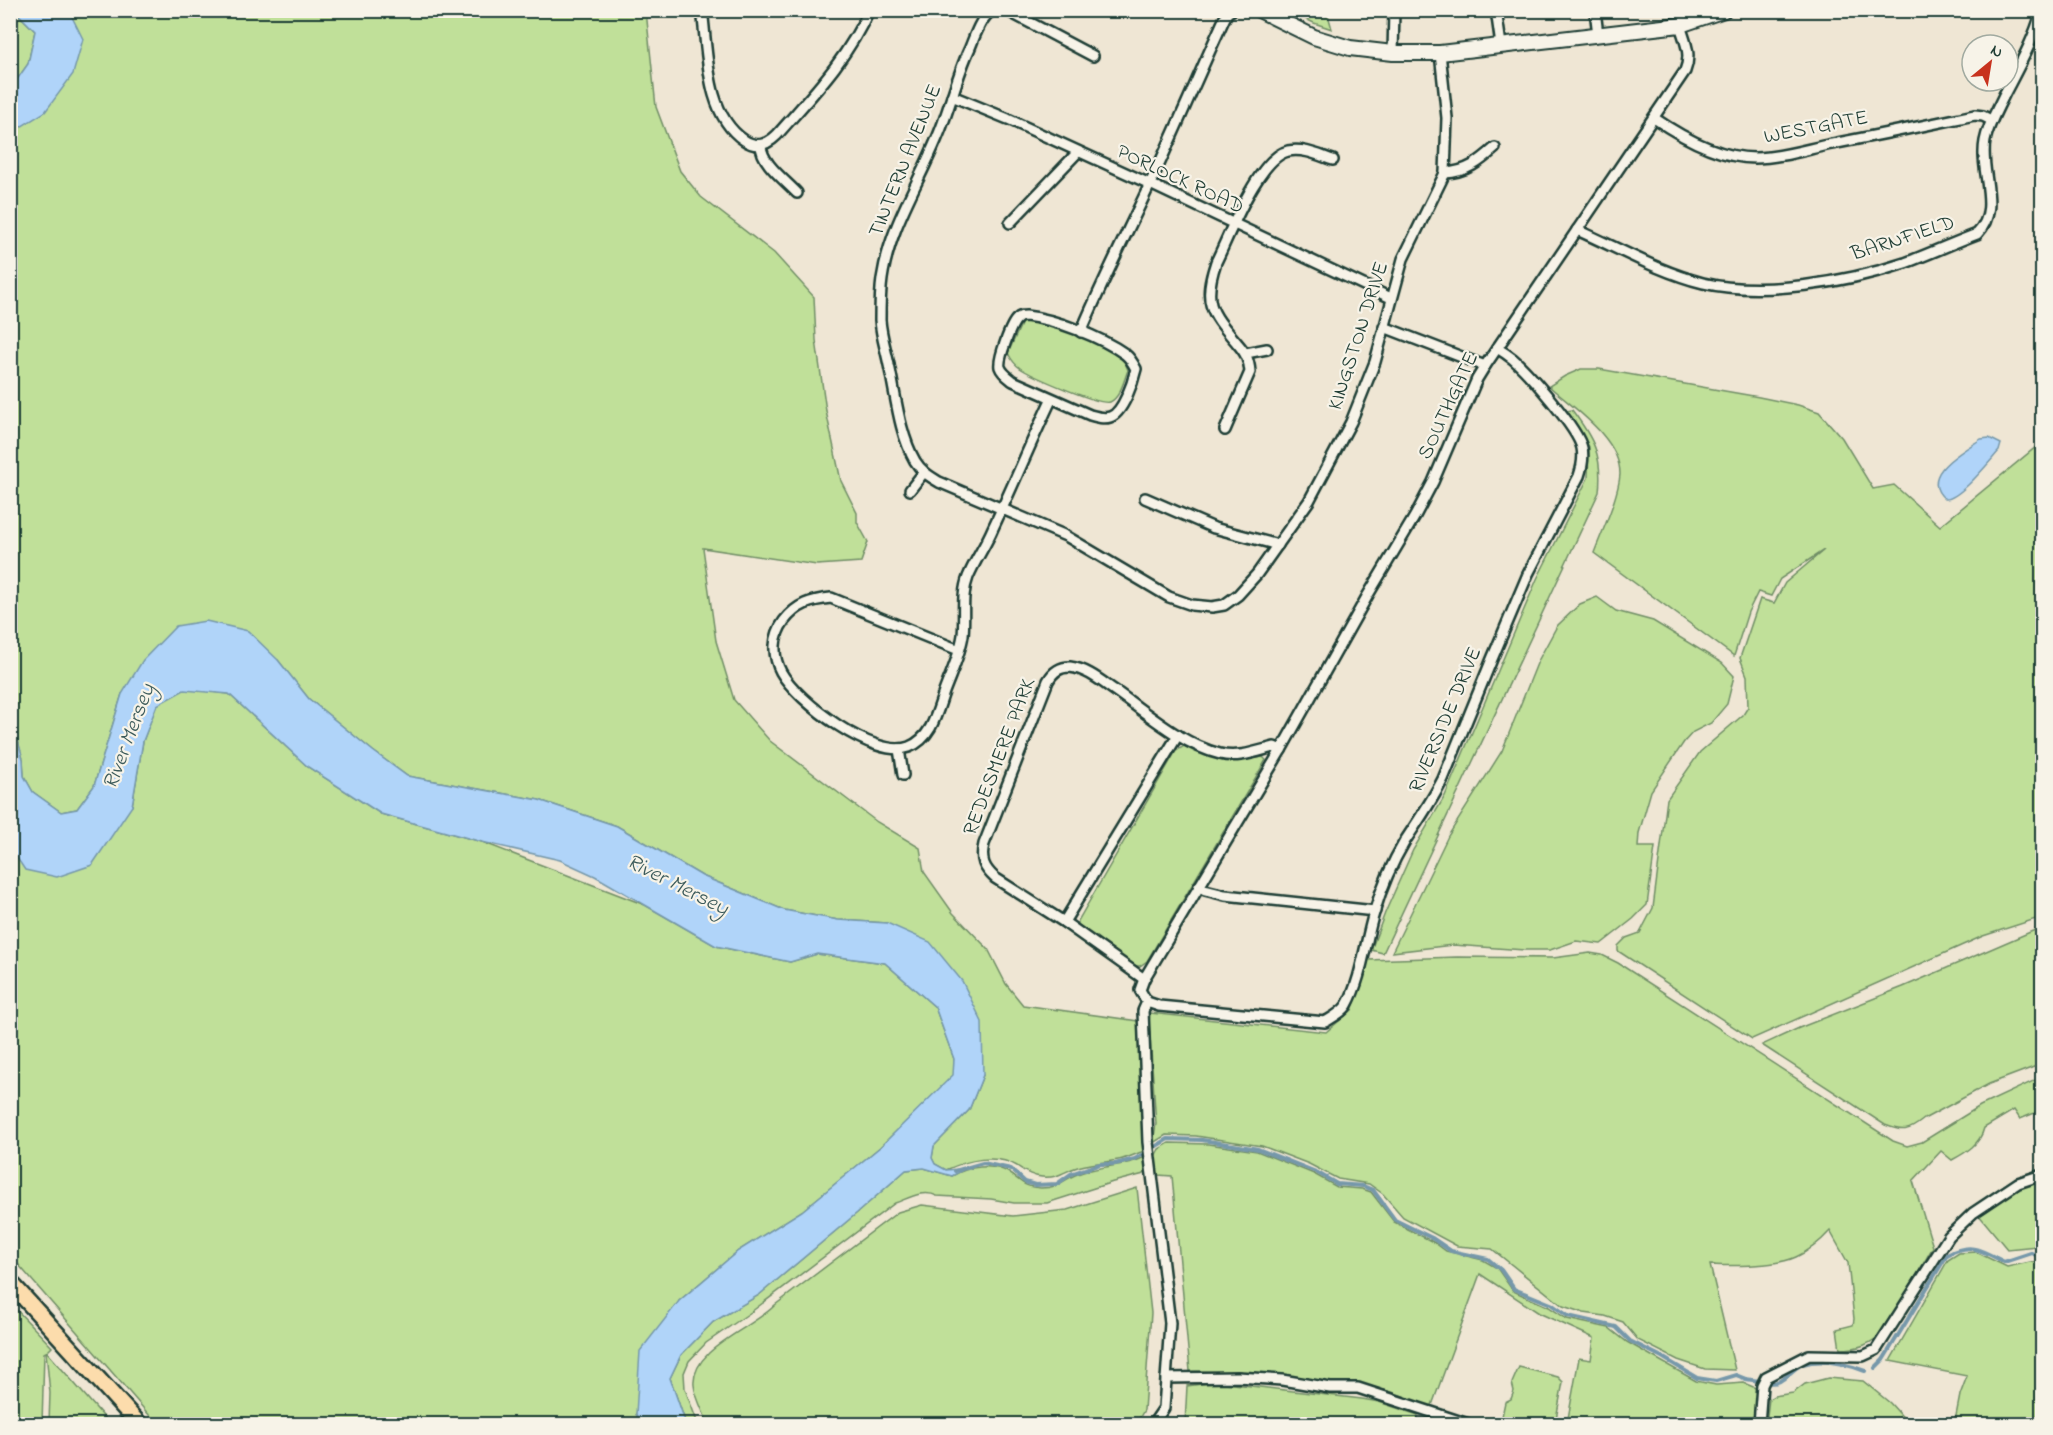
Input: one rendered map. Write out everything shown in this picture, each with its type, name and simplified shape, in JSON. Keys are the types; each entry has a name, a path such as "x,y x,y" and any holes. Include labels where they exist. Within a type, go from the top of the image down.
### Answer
{"main road":[{"path":"1260,10 1314,37 1350,48 1393,53 1440,53 1680,25 1725,10"},
{"path":"10,1282 139,1425"}],"street":[{"path":"702,10 717,107 731,128 742,139 750,144 761,145 769,143 777,135 836,68 850,49 869,10"},
{"name":"TINTERN AVENUE","path":"995,10 988,13 981,24 963,63 935,143 898,220 882,277 880,302 881,323 899,414 908,446 924,472 939,482 1001,510"},
{"path":"1006,10 1093,56"},
{"path":"1393,53 1394,10"},
{"path":"1496,10 1501,45"},
{"path":"1595,10 1598,35"},
{"name":"BARNFIELD","path":"1577,230 1665,270 1703,283 1739,289 1774,289 1836,279 1905,262 1977,234 1988,219 1989,207 1984,141 1991,120 2016,73 2042,10"},
{"path":"1081,332 1229,11"},
{"name":"SOUTHGATE","path":"1281,750 1433,482 1477,379 1654,118 1688,64 1689,52 1680,25"},
{"name":"KINGSTON DRIVE","path":"1001,510 1066,536 1169,597 1192,605 1218,606 1238,595 1257,574 1309,501 1351,422 1375,362 1403,259 1445,173 1447,117 1440,53"},
{"name":"PORLOCK ROAD","path":"952,96 1150,184 1391,298"},
{"name":"WESTGATE","path":"1654,118 1674,132 1699,144 1729,154 1755,158 1975,115 1991,120"},
{"path":"761,145 761,153 768,163 797,193"},
{"path":"1445,173 1459,172 1477,164 1495,148"},
{"path":"1225,430 1250,372 1250,363 1214,315 1209,300 1211,277 1259,176 1270,162 1286,152 1306,151 1333,160"},
{"path":"1010,223 1078,153"},
{"path":"1026,315 1046,318 1081,332 1125,354 1136,369 1119,411 1111,417 1102,418 1051,399 1013,381 1004,374 1000,367 1000,358 1014,323 1019,317 1026,315"},
{"path":"1384,327 1485,366"},
{"name":"RIVERSIDE DRIVE","path":"1147,1002 1159,1006 1325,1022 1346,1006 1355,986 1375,911 1404,843 1435,796 1443,779 1528,574 1579,476 1582,464 1582,447 1573,430 1531,377 1512,358 1497,348"},
{"path":"1245,354 1268,350"},
{"path":"959,651 831,598 804,603 792,611 776,636 774,653 782,672 799,694 838,725 882,747 899,749 910,747 924,738 932,724 959,651 963,634 967,579 1051,399"},
{"path":"910,490 924,472"},
{"path":"1145,498 1214,528 1278,544"},
{"name":"REDESMERE PARK","path":"1144,979 986,870 982,853 1048,681 1054,672 1060,669 1068,667 1078,669 1091,675 1178,735 1223,755 1240,755 1274,747 1281,750"},
{"path":"1064,922 1178,735"},
{"path":"899,749 903,775"},
{"path":"1154,1425 1164,1408 1170,1323 1148,1142 1143,1011 1147,1002 1140,990 1144,979 1281,750"},
{"path":"1199,886 1205,890 1225,895 1375,911"},
{"path":"1759,1425 1762,1385 1766,1377 1809,1355 1863,1356 1876,1350 1949,1236 1973,1213 2018,1183 2043,1175"},
{"path":"1166,1378 1238,1377 1282,1380 1330,1388 1358,1388 1468,1425"}],"green space":[{"path":"11,11 17,13 35,31 28,64 11,88"},
{"path":"66,11 646,11 656,107 680,171 701,197 774,253 814,297 816,340 826,411 841,481 857,513 857,522 868,542 861,562 817,565 703,548 716,641 734,700 770,741 877,822 920,848 924,872 953,913 988,949 1006,984 1023,1005 1138,1021 1144,1151 1121,1159 1083,1165 1047,1177 1032,1175 1009,1162 1000,1160 982,1159 946,1170 935,1164 932,1158 934,1146 969,1110 983,1075 887,923 838,920 784,910 702,876 617,826 539,800 407,776 309,699 278,660 122,694 94,786 77,809 61,812 33,792 24,776 23,759 10,715 10,133 14,131 71,15"},
{"path":"1289,11 1327,11 1332,29 1314,23"},
{"path":"1038,317 1110,348 1122,356 1128,370 1113,400 1104,402 1080,395 1037,377 1014,363 1008,353 1024,318"},
{"path":"1581,369 1599,369 1759,397 1819,412 1842,438 1873,489 1894,485 1940,526 2042,442 2042,917 1983,936 1752,1039 1618,951 1618,946 1626,938 1640,933 1653,908 1667,799 1700,752 1743,715 1748,707 1747,676 1740,658 1760,599 1774,603 1785,583 1824,550 1780,579 1771,596 1758,592 1748,612 1734,656 1594,553 1617,492 1620,474 1618,461 1604,436 1594,425 1549,386"},
{"path":"1572,410 1591,438 1598,457 1599,492 1383,953 1371,950 1413,850 1445,796 1537,579 1588,478 1589,447 1566,411"},
{"path":"1597,597 1616,611 1653,621 1722,663 1734,676 1727,704 1711,723 1693,732 1684,742 1651,791 1639,833 1638,847 1655,847 1647,905 1601,944 1576,941 1550,950 1453,945 1392,952 1448,836 1502,751 1538,661 1557,626 1580,604"},
{"path":"185,689 229,694 308,767 381,814 482,842 645,905 716,946 790,962 817,954 885,963 935,1007 954,1059 955,1074 880,1147 802,1211 738,1251 679,1301 636,1414 641,1424 157,1424 11,1256 10,847 132,806 143,741 157,704"},
{"path":"1184,746 1221,760 1238,761 1263,757 1266,760 1147,961 1140,966 1135,966 1078,927 1078,921 1176,751"},
{"path":"2042,927 2042,1064 1989,1084 1905,1130 1885,1125 1762,1045 1903,987"},
{"path":"1590,953 1602,955 1618,963 1893,1141 1907,1146 1922,1142 1980,1106 2042,1077 2042,1110 2020,1119 2014,1110 1984,1128 1976,1143 1958,1157 1952,1160 1941,1151 1913,1181 1933,1247 1884,1331 1874,1340 1858,1347 1840,1349 1837,1329 1853,1325 1854,1319 1848,1263 1830,1231 1810,1249 1796,1257 1777,1263 1710,1265 1735,1370 1705,1369 1678,1360 1638,1340 1623,1322 1563,1306 1492,1249 1457,1246 1403,1217 1383,1194 1369,1184 1338,1179 1309,1164 1262,1146 1196,1136 1166,1135 1153,1143 1156,1124 1150,1013 1326,1032 1352,1010 1368,960 1457,957 1553,958"},
{"path":"1169,1143 1208,1144 1257,1151 1314,1174 1337,1187 1371,1192 1394,1222 1446,1251 1483,1260 1497,1268 1513,1291 1549,1307 1567,1319 1609,1328 1627,1342 1696,1381 1716,1385 1744,1383 1758,1389 1754,1424 1567,1424 1579,1358 1591,1360 1594,1338 1539,1313 1480,1274 1431,1408 1375,1388 1273,1376 1190,1371 1172,1176 1158,1175 1154,1158 1159,1149"},
{"path":"1145,1157 1148,1169 1144,1174 1047,1203 1014,1203 991,1199 937,1196 927,1193 895,1203 751,1312 706,1343 689,1361 684,1373 685,1389 698,1424 686,1424 670,1378 681,1355 713,1322 759,1295 906,1170 924,1168 952,1176 972,1168 988,1167 1003,1170 1027,1185 1047,1188 1084,1172 1137,1161"},
{"path":"2042,1179 2042,1248 2037,1246 2007,1249 1978,1214 2025,1185"},
{"path":"1137,1188 1151,1313 1144,1410 1136,1424 954,1424 942,1420 934,1424 708,1424 694,1385 696,1372 702,1360 713,1349 765,1314 898,1212 922,1205 1013,1216 1067,1210"},
{"path":"1976,1252 2007,1267 2030,1262 2042,1264 2042,1424 1950,1424 1956,1416 1967,1376 1890,1361 1948,1260 1959,1253"},
{"path":"10,1303 52,1347 47,1352 108,1424 49,1424 50,1393 46,1352 44,1353 42,1424 11,1424"},
{"path":"1519,1367 1558,1377 1563,1382 1555,1424 1506,1424 1501,1421 1505,1402 1511,1399 1514,1391 1512,1383"},
{"path":"1828,1378 1863,1381 1890,1403 1909,1424 1766,1424 1769,1399 1793,1393 1805,1384"},
{"path":"1216,1382 1379,1402 1418,1415 1417,1424 1185,1424 1187,1386"}],"water":[{"path":"11,11 66,11 71,15 83,39 73,74 45,112 11,133 11,88 28,64 35,31 17,13"},
{"path":"1989,438 2001,444 1999,451 1966,487 1951,498 1945,499 1938,490 1936,481 1939,473 1946,464 1964,450 1981,439"},
{"name":"River Mersey","path":"206,621 248,631 278,660 309,699 407,776 539,800 617,826 702,876 784,910 838,920 887,923 930,942 962,981 982,1022 983,1075 969,1110 934,1146 932,1158 935,1164 946,1170 959,1169 961,1171 952,1176 924,1168 906,1170 759,1295 713,1322 681,1355 670,1378 686,1424 641,1424 636,1414 640,1351 679,1301 738,1251 802,1211 880,1147 953,1075 954,1059 935,1007 885,963 817,954 790,962 716,946 595,876 560,860 482,842 381,814 308,767 229,694 184,690 157,705 143,741 132,806 92,865 57,877 25,870 11,849 11,715 23,759 24,776 33,792 61,812 77,809 94,786 122,694 143,660 176,626"}],"waterway":[{"path":"955,1171 983,1163 1011,1169 1025,1182 1035,1185 1057,1184 1071,1174 1100,1164 1115,1164 1135,1159 1168,1139 1202,1140 1258,1149 1316,1172 1337,1184 1363,1186 1373,1190 1395,1220 1432,1238 1451,1251 1488,1259 1501,1270 1514,1289 1551,1304 1568,1316 1616,1327 1630,1341 1697,1378 1716,1381 1736,1375 1759,1381"},
{"path":"1875,1368 1883,1360 1947,1255 1970,1248 2004,1262 2031,1253 2042,1257"},
{"path":"1766,1382 1782,1380 1798,1366 1811,1362 1834,1363 1865,1371"}]}
